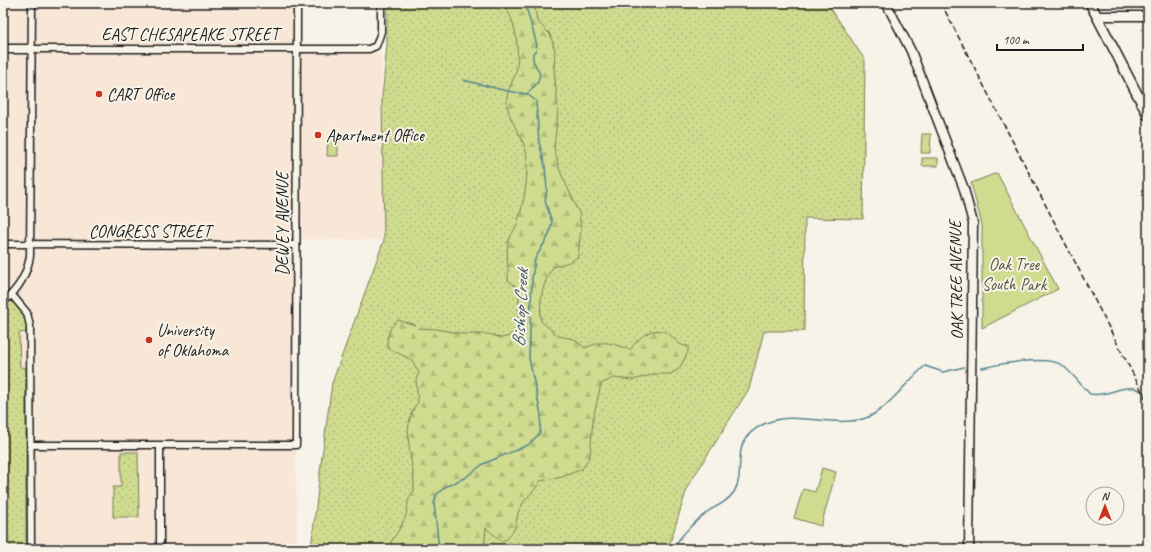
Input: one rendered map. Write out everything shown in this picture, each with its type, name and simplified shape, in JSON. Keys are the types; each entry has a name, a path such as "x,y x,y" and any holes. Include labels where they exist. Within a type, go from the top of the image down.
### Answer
{"main road":[{"path":"1090,3 1148,115"}],"street":[{"path":"3,302 12,295 28,267 31,244 32,3"},
{"name":"DEWEY AVENUE","path":"160,445 296,445 297,3"},
{"name":"EAST CHESAPEAKE STREET","path":"3,49 369,49 376,46 381,32 381,3"},
{"name":"OAK TREE AVENUE","path":"886,3 911,51 964,189 972,223 969,549"},
{"path":"1097,16 1148,16"},
{"name":"CONGRESS STREET","path":"3,244 296,245"},
{"path":"12,295 27,313 30,326 30,549"},
{"path":"31,445 160,445 160,549"}],"shaded area":[{"name":"University of Oklahoma","path":"3,3 293,3 294,52 381,53 384,240 294,239 297,549 3,549"}],"green space":[{"path":"387,3 827,3 865,60 863,219 805,218 804,331 764,331 749,389 688,486 668,549 311,549 332,383 384,240 382,98 387,45"},
{"path":"500,3 534,3 537,21 550,34 555,50 554,69 558,110 554,148 560,171 579,213 581,228 578,256 572,261 553,267 549,273 542,293 540,307 541,321 558,336 574,339 585,348 592,345 608,343 630,350 641,337 651,332 661,331 667,333 682,345 688,346 688,352 679,369 670,374 655,374 633,380 613,378 601,384 593,419 590,456 582,469 562,477 540,481 536,488 524,501 518,513 515,528 507,539 501,541 486,528 484,549 387,549 400,528 406,515 409,499 414,491 414,479 408,434 412,412 418,402 416,379 419,373 412,360 388,348 387,340 393,325 398,320 415,325 418,328 436,329 464,334 489,334 501,338 510,336 516,329 519,319 519,289 508,280 507,248 517,224 524,200 527,175 527,158 526,150 512,121 507,106 507,98 518,59 517,41 510,15"},
{"path":"922,134 931,134 930,153 921,153"},
{"path":"328,139 338,139 338,156 327,156"},
{"path":"922,158 938,158 938,166 922,166"},
{"name":"Oak Tree South Park","path":"997,173 1058,289 982,328 982,225 971,183"},
{"path":"11,301 22,309 26,318 28,332 19,333 20,367 26,368 26,549 3,549 3,306"},
{"path":"121,452 138,452 139,517 113,517 113,487 121,487"},
{"path":"822,468 836,472 821,526 794,518 803,489 815,492"}],"waterway":[{"name":"Bishop Creek","path":"439,549 434,503 437,494 445,487 466,477 483,464 528,445 540,433 541,415 529,358 532,278 535,259 549,235 552,222 545,201 547,190 545,166 539,142 536,101 527,94 538,82 540,74 533,60 533,53 536,51 537,45 525,3"},
{"path":"463,80 507,91 527,94"},
{"path":"982,368 1000,364 1035,360 1055,362 1066,368 1090,394 1096,395 1134,388 1148,395"},
{"path":"672,549 694,523 732,495 738,483 742,447 745,439 752,431 764,424 788,418 827,421 853,421 866,418 874,414 889,402 925,366 943,372 964,367"}],"railway":[{"path":"941,3 1148,403"}],"place":[{"name":"CART Office","path":"99,94"},
{"name":"Apartment Office","path":"318,135"},
{"name":"University of Oklahoma","path":"149,340"}]}
